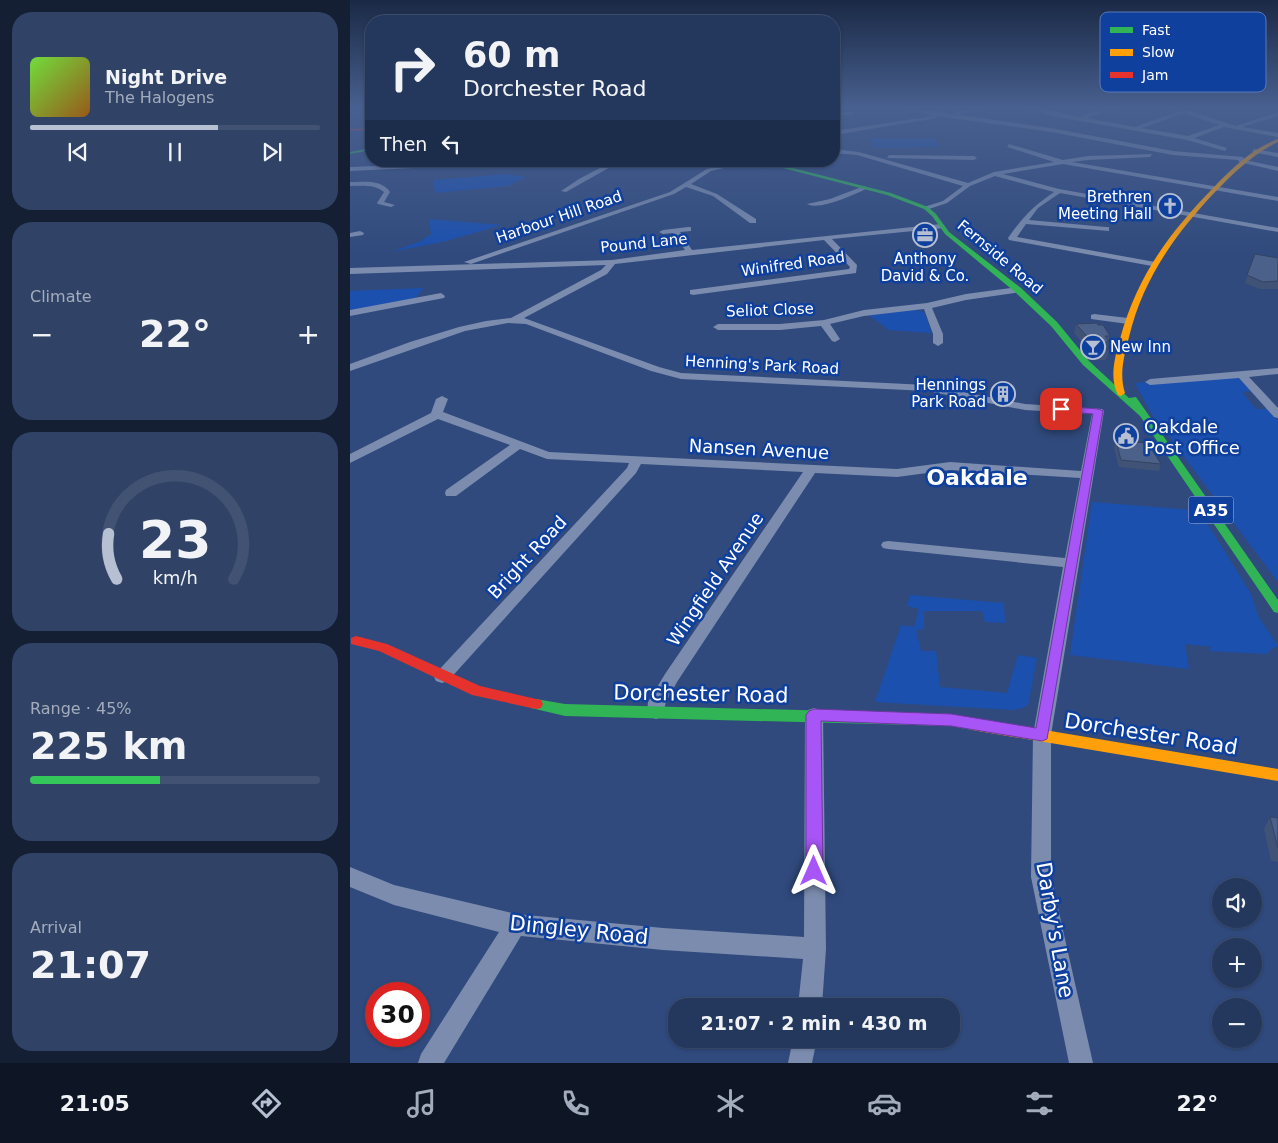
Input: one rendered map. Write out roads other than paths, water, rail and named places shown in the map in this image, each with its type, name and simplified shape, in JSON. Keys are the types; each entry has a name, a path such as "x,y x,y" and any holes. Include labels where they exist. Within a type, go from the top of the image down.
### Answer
{"main road":[{"path":"1120,388 1119,366 1128,321 1140,288 1152,264 1174,230 1247,157"},
{"name":"Fernside Road","path":"778,167 931,206 941,226 956,241 1018,290 1054,324 1093,369 1120,388"},
{"name":"A35","path":"1120,388 1142,414 1278,609"},
{"name":"Dorchester Road","path":"350,628 353,643 382,647 442,677 477,691 545,707 565,710 951,720 1278,775"}],"street":[{"path":"869,157 968,185"},
{"path":"1043,157 1061,162 1125,174 1278,199"},
{"path":"931,206 945,202 968,185 994,174 1088,158 1112,157"},
{"path":"1209,157 1242,160 1278,169"},
{"path":"875,158 974,158"},
{"path":"350,169 403,167"},
{"path":"564,191 606,167"},
{"name":"Harbour Hill Road","path":"458,267 672,193 687,186 709,170 723,167"},
{"path":"994,174 1059,191 1278,230"},
{"path":"350,184 370,184 383,187 383,190 388,192 380,203 390,205"},
{"path":"687,186 715,195 753,221"},
{"path":"810,204 831,201 864,188"},
{"path":"1059,191 1036,207 1012,238 1152,264"},
{"path":"1023,222 1106,229"},
{"name":"Pound Lane","path":"350,271 612,262 825,237 941,226"},
{"path":"663,232 688,229"},
{"path":"675,231 690,252"},
{"path":"350,234 360,233"},
{"name":"Winifred Road","path":"693,292 846,273 854,270 851,263 825,237"},
{"path":"515,319 604,272 612,262"},
{"name":"Seliot Close","path":"718,327 780,327 824,323 864,313 927,306 966,297 1018,290"},
{"path":"350,313 441,296"},
{"path":"927,306 938,334 938,343"},
{"path":"1092,318 1128,321"},
{"name":"Henning's Park Road","path":"350,368 456,332 496,321 515,319 527,321 656,369 681,376 927,388 1022,406 1098,411"},
{"name":"Seliot Close","path":"824,323 835,338"},
{"path":"1150,382 1278,371"},
{"path":"1242,375 1278,416"},
{"path":"350,459 436,415 442,399"},
{"name":"Darby's Lane","path":"1081,1063 1041,877 1042,735 1098,411"},
{"name":"Nansen Avenue","path":"436,415 444,416 556,456 811,470 898,473 950,466 1086,475"},
{"path":"451,493 519,444"},
{"name":"Bright Road","path":"442,677 632,470 637,460"},
{"name":"Wingfield Avenue","path":"656,712 657,702 671,678 811,470"},
{"path":"888,545 1071,562"},
{"path":"811,998 815,948 814,715"},
{"name":"Dingley Road","path":"350,877 394,895 516,925 664,939 815,948"},
{"path":"430,1063 516,925"},
{"path":"800,1063 803,1048"}],"place":[{"name":"Brethren Meeting Hall","path":"1170,206"},
{"name":"Anthony David & Co.","path":"925,235"},
{"name":"New Inn","path":"1093,347"},
{"name":"Hennings Park Road","path":"1003,394"},
{"name":"Oakdale Post Office","path":"1126,436"}],"district":[{"name":"Oakdale","path":"977,477"}]}
